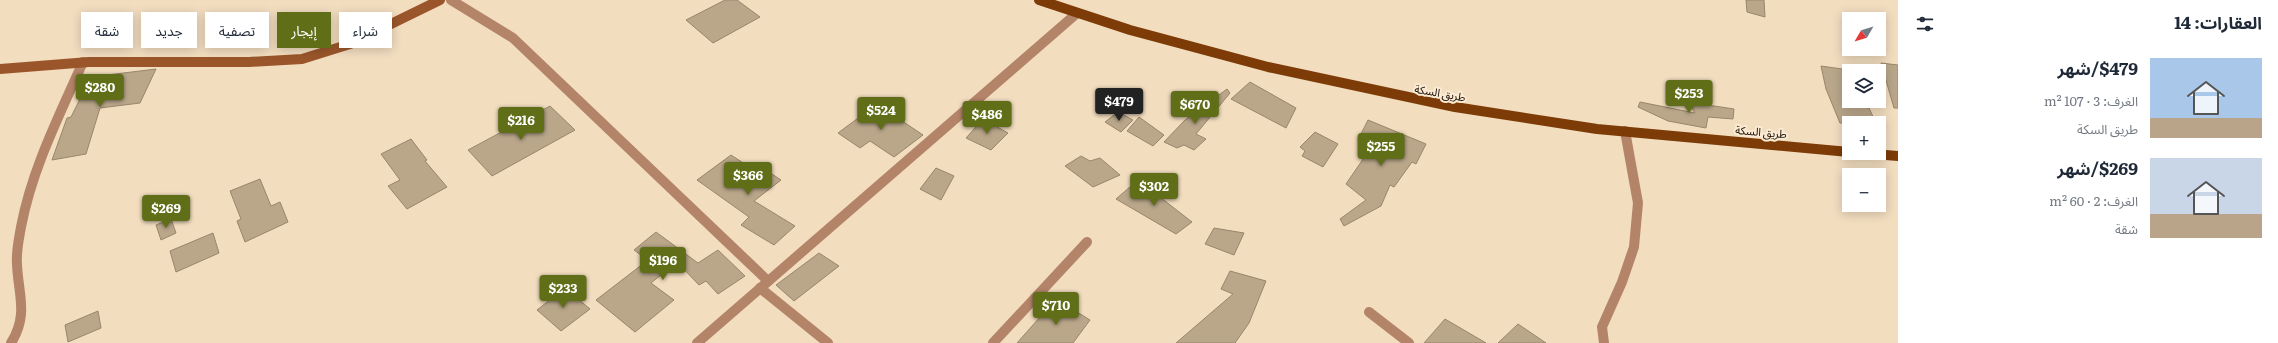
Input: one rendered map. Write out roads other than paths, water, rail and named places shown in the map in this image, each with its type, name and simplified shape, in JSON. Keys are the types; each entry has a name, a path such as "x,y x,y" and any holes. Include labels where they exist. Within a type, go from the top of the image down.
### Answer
{"main road":[{"name":"طريق السكة","path":"1039,0 1076,14 1150,37 1339,86 1447,107 1625,131 1842,151"},
{"path":"1886,155 1898,156"}],"street":[{"path":"0,69 115,60 261,62 291,60 319,55 343,47 440,0"},
{"path":"451,0 513,38 533,56 764,285 828,343"},
{"path":"697,343 1076,14"},
{"path":"11,343 19,333 22,317 17,254 23,215 36,170 83,62"},
{"path":"1604,343 1602,327 1622,282 1634,246 1638,203 1625,131"},
{"path":"993,343 1087,242"},
{"path":"1369,312 1409,343"}]}
